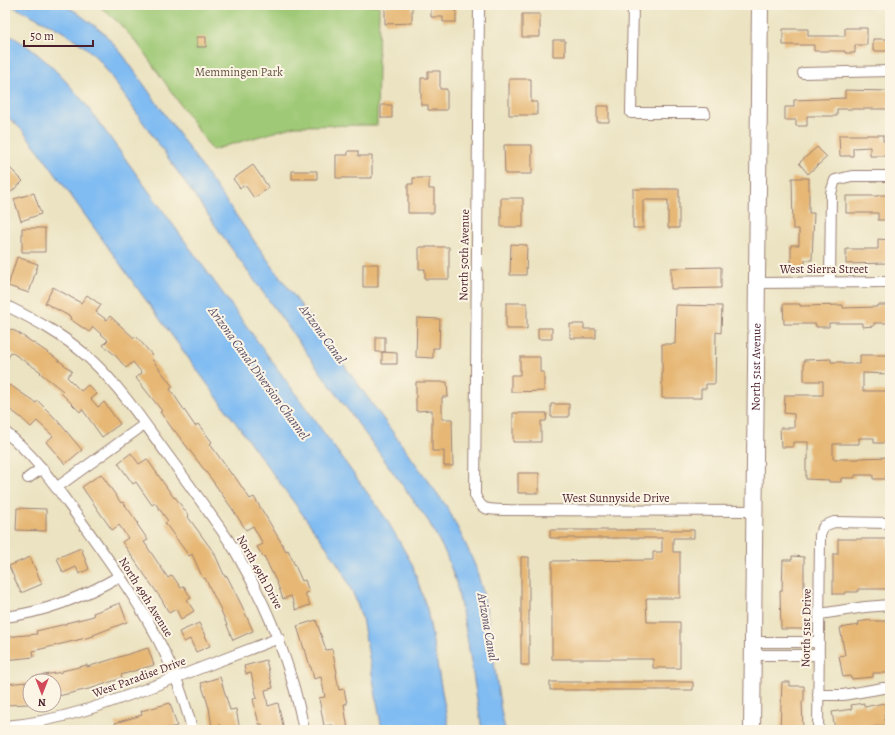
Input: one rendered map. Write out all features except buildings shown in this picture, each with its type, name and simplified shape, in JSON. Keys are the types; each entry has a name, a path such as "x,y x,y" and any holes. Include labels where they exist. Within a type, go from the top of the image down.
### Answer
{"main road":[{"name":"North 51st Avenue","path":"752,730 760,5"}],"street":[{"name":"North 50th Avenue","path":"479,5 475,487 475,495 479,505"},
{"path":"633,5 631,113 704,113"},
{"path":"803,73 890,71"},
{"path":"830,282 832,193 835,180 852,176 890,176"},
{"name":"West Sierra Street","path":"757,283 890,282"},
{"name":"North 49th Drive","path":"5,305 67,340 89,358 107,376 134,408 238,554 279,638 293,680 304,730"},
{"path":"56,488 145,424"},
{"name":"North 49th Avenue","path":"5,432 17,442 42,468 120,576 156,634 176,677 192,730"},
{"path":"28,478 42,468"},
{"name":"West Sunnyside Drive","path":"479,505 486,509 513,510 755,511"},
{"name":"North 51st Drive","path":"818,730 820,535 824,526 834,522 890,523"},
{"path":"5,617 51,607 93,590 120,576"},
{"path":"820,614 865,607 890,606"},
{"name":"West Paradise Drive","path":"5,726 38,722 72,715 111,702 279,638"},
{"path":"753,648 819,642"},
{"path":"753,648 819,655"},
{"path":"818,695 842,695 890,688"}],"green space":[{"name":"Memmingen Park","path":"98,5 379,5 377,125 295,126 212,150 138,44 119,23"}],"water":[{"name":"Arizona Canal","path":"10,5 64,5 103,32 123,55 257,245 447,507 473,560 482,588 505,730 482,730 466,631 456,582 446,554 429,522 236,255 101,62 88,49 67,34"},
{"name":"Arizona Canal Diversion Channel","path":"5,33 28,47 50,65 87,106 387,520 412,564 427,609 449,730 382,730 362,618 343,572 328,549 39,151 23,131 5,114"}]}
